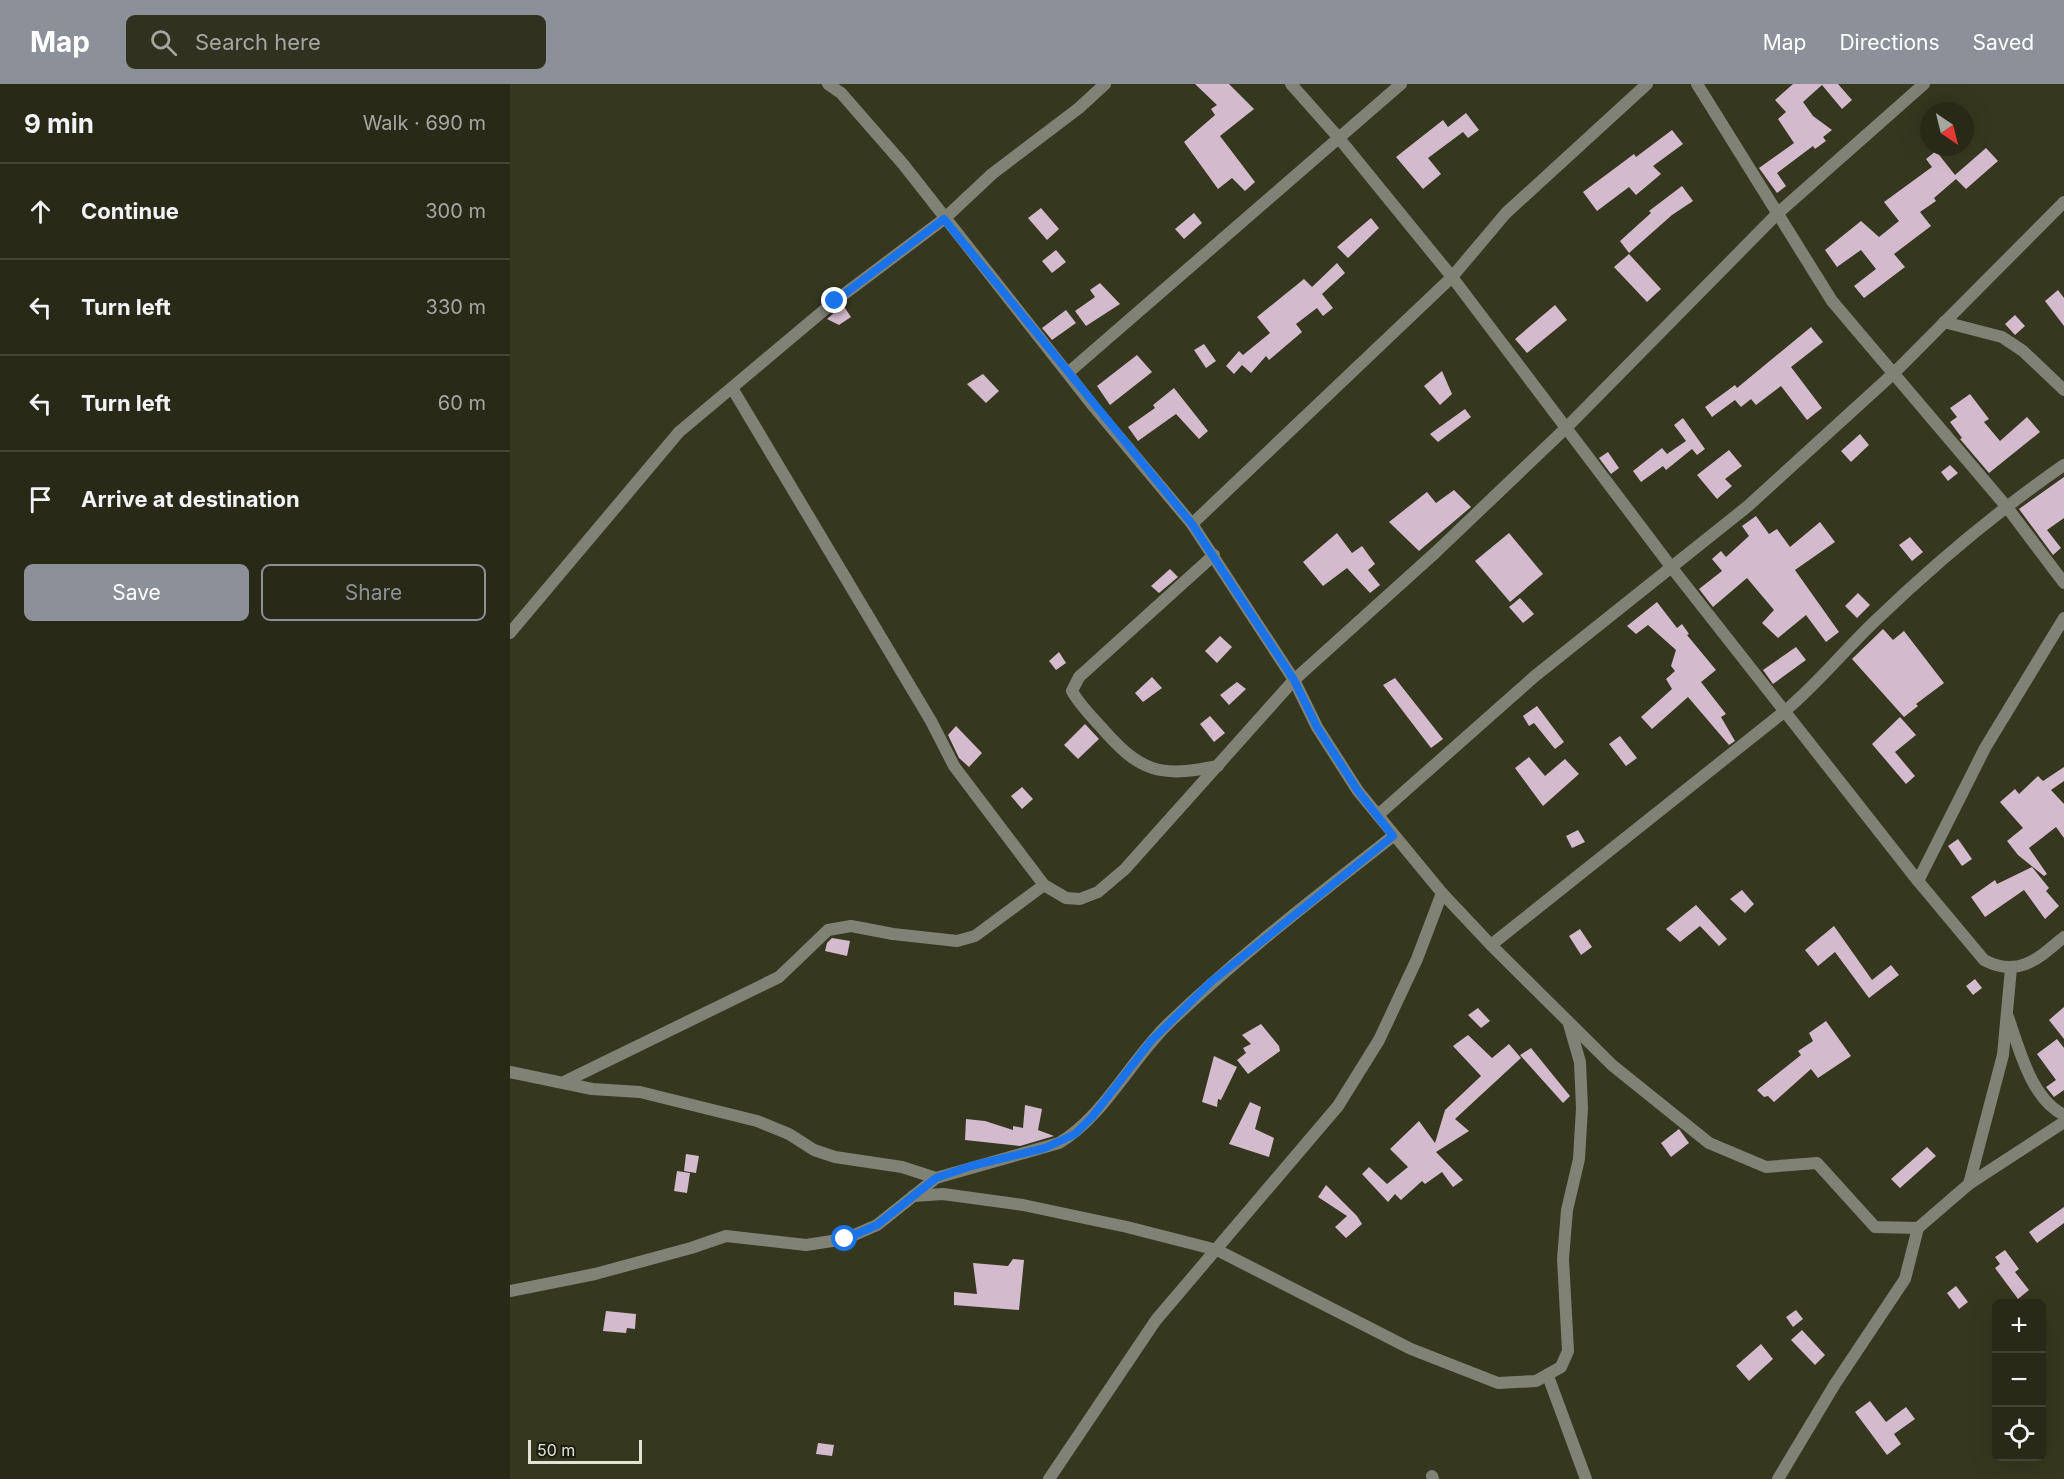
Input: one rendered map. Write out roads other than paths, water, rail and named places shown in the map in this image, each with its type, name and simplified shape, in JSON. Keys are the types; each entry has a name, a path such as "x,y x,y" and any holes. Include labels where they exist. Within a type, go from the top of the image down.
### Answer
{"street":[{"path":"828,84 841,93 903,164 944,219 1069,372 1094,407 1192,524 1294,680 1323,736 1358,791 1393,836 1491,945 1612,1065 1709,1143 1766,1167 1817,1163 1875,1227 1918,1228"},
{"path":"510,633 679,432 835,301 944,219 992,174 1063,121 1105,84"},
{"path":"1291,84 1338,137 1452,277 1672,568 1918,881 1984,960 1996,966 2011,968 2039,958 2064,937"},
{"path":"1069,372 1401,84"},
{"path":"1192,524 1452,277 1506,213 1647,84"},
{"path":"1696,84 1832,301 1895,372 2007,506 2064,584"},
{"path":"732,388 931,721 954,766 1044,885 1066,898 1080,899 1098,892 1125,869 1294,680 1436,552 1567,427 1777,214 1924,84"},
{"path":"1378,815 1535,676 1748,506 1895,372 2064,201"},
{"path":"1944,322 2002,337 2023,351 2064,390"},
{"path":"1491,945 1785,711 1816,684 1872,623 2007,506 2064,465"},
{"path":"1214,555 1079,677 1072,691 1124,754 1141,764 1159,770 1187,773 1218,766"},
{"path":"1918,881 1985,748 2064,618"},
{"path":"510,1291 595,1274 726,1236 806,1245 845,1239 877,1225 936,1178 971,1166 1045,1148 1075,1134 1092,1117 1151,1041 1211,982 1393,836"},
{"path":"566,1082 779,977 828,930 851,926 893,934 957,941 975,936 1044,885"},
{"path":"1049,1479 1156,1320 1338,1106 1384,1029 1418,959 1442,892"},
{"path":"1969,1184 2003,1055 2011,968"},
{"path":"2007,1012 2035,1085 2055,1110 2064,1114"},
{"path":"913,1196 942,1194 1023,1205 1127,1227 1217,1250 1411,1349 1498,1383 1523,1383 1548,1376 1561,1367 1568,1351 1563,1259 1567,1210 1579,1159 1582,1118 1580,1062 1569,1023"},
{"path":"510,1072 592,1089 640,1092 757,1121 789,1134 814,1150 835,1157 902,1167 936,1178"},
{"path":"1778,1479 1835,1384 1905,1279 1918,1228 1969,1184 2064,1122"},
{"path":"1548,1376 1586,1479"}]}
